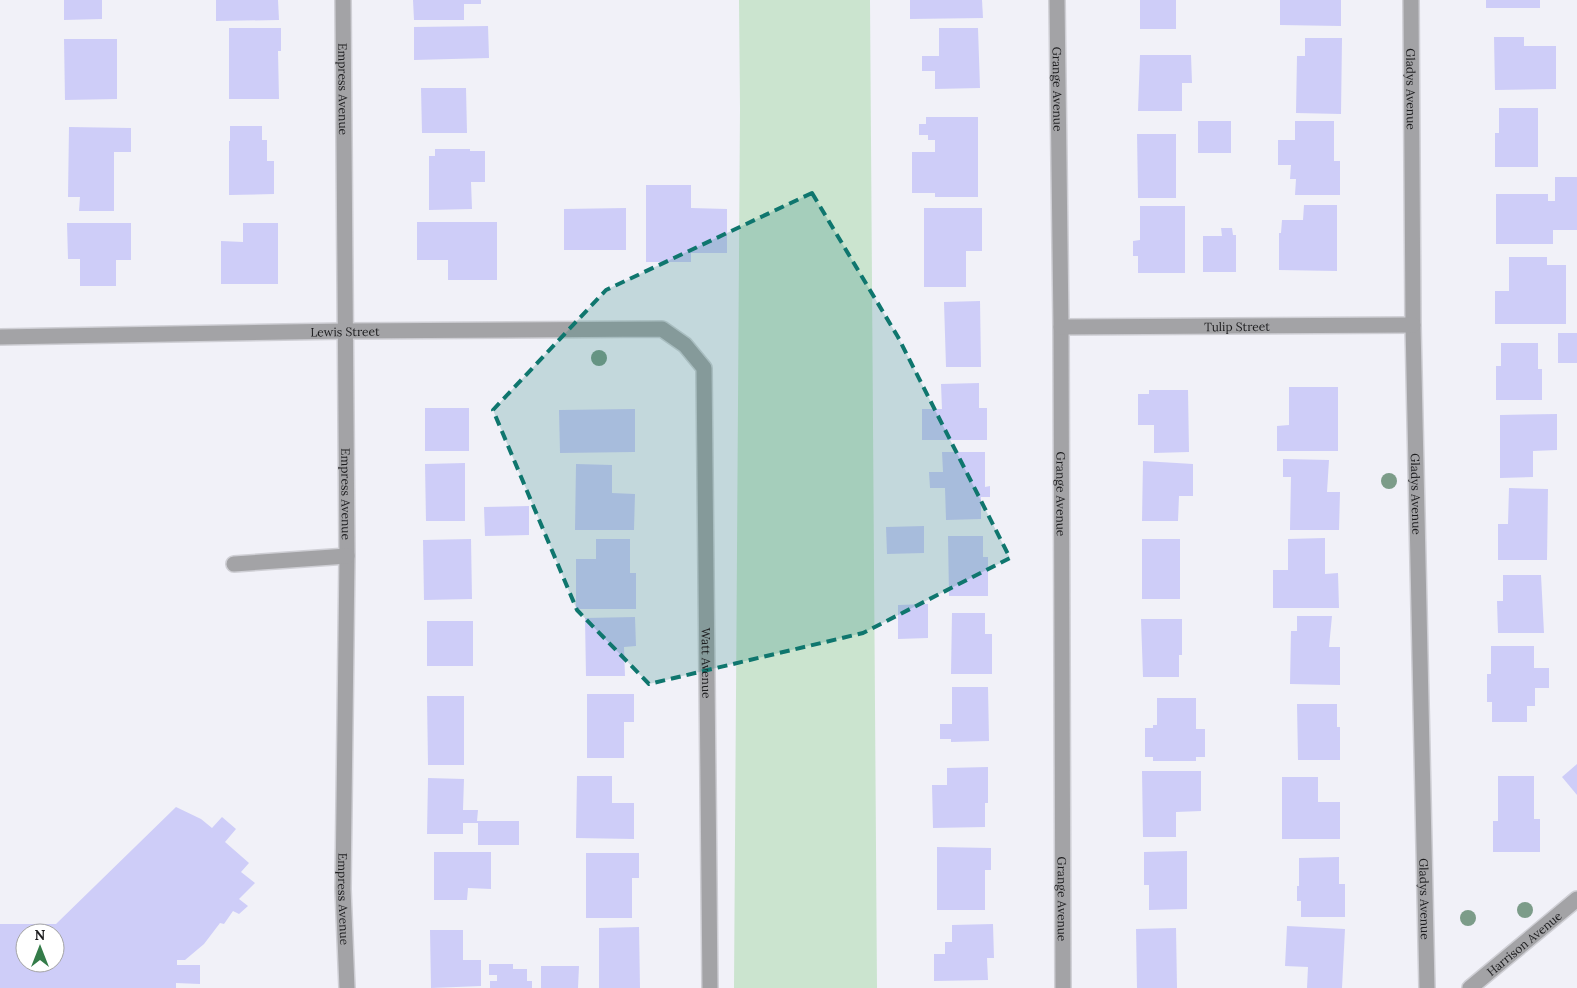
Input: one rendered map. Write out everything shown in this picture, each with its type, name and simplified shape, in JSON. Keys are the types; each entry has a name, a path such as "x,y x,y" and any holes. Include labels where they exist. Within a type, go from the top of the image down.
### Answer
{"street":[{"name":"Empress Avenue","path":"343,0 347,556 343,890 347,988"},
{"name":"Grange Avenue","path":"1057,0 1061,327 1063,988"},
{"name":"Gladys Avenue","path":"1411,0 1412,325 1427,988"},
{"name":"Tulip Street","path":"1061,327 1412,325"},
{"name":"Lewis Street","path":"0,337 345,331 662,329 685,344"},
{"name":"Watt Avenue","path":"685,344 704,368 710,988"},
{"path":"234,564 347,556"},
{"name":"Harrison Avenue","path":"1470,988 1577,899"}],"highlighted area":[{"path":"812,193 898,337 1010,558 863,633 649,684 577,610 493,410 606,290"}],"green space":[{"path":"739,0 870,0 877,988 734,988 740,109"}],"building":[{"path":"64,0 102,0 102,19 64,20"},
{"path":"216,0 278,0 279,20 216,21"},
{"path":"413,0 481,0 481,4 464,4 464,20 414,20"},
{"path":"910,0 982,0 983,18 910,19"},
{"path":"1140,0 1176,0 1176,29 1140,29"},
{"path":"1280,0 1341,0 1341,26 1280,25"},
{"path":"1486,0 1540,0 1540,8 1486,8"},
{"path":"488,26 489,58 414,60 414,27"},
{"path":"229,28 281,28 281,51 278,51 279,99 229,99"},
{"path":"939,28 978,28 980,88 935,89 935,71 922,71 922,56 939,56"},
{"path":"1494,37 1524,37 1524,46 1556,46 1556,89 1495,90"},
{"path":"1305,38 1342,38 1341,114 1296,113 1297,56 1305,56"},
{"path":"64,39 117,39 117,99 65,100"},
{"path":"1140,55 1191,55 1192,83 1182,83 1182,111 1138,111"},
{"path":"421,88 466,88 467,133 422,133"},
{"path":"1499,108 1538,108 1538,167 1495,167 1495,133 1499,133"},
{"path":"926,117 978,117 978,197 935,197 935,193 912,193 912,152 935,152 935,140 928,140 928,135 919,135 919,124 926,124"},
{"path":"1198,121 1231,121 1231,153 1198,153"},
{"path":"1295,121 1334,121 1334,161 1340,161 1340,195 1295,195 1296,179 1290,179 1291,165 1278,165 1278,140 1295,140"},
{"path":"230,126 262,126 262,140 267,140 267,161 274,161 274,194 229,195"},
{"path":"69,127 131,128 131,152 114,152 114,211 79,211 80,197 68,197"},
{"path":"1137,134 1176,134 1176,198 1138,198"},
{"path":"435,149 485,151 485,182 471,182 472,209 429,210 429,156 435,156"},
{"path":"1555,177 1577,177 1577,230 1553,230 1553,244 1496,244 1496,194 1548,194 1548,201 1555,201"},
{"path":"646,185 691,185 691,208 727,209 727,253 691,253 691,262 646,262"},
{"path":"1304,205 1337,205 1337,271 1279,270 1279,233 1281,233 1282,220 1303,220"},
{"path":"1140,206 1185,206 1185,273 1138,273 1138,256 1133,256 1133,241 1140,240"},
{"path":"626,208 626,250 564,250 564,209"},
{"path":"924,208 982,208 982,251 966,251 966,287 924,287"},
{"path":"417,222 497,222 497,280 448,280 448,260 417,260"},
{"path":"67,223 131,223 131,260 116,260 116,286 80,286 80,259 68,259"},
{"path":"243,223 278,223 278,284 221,284 221,241 243,242"},
{"path":"1221,228 1232,228 1233,235 1236,235 1236,272 1203,272 1203,236 1222,236"},
{"path":"1509,257 1547,257 1547,265 1566,265 1566,324 1495,324 1495,291 1509,291"},
{"path":"980,301 981,367 946,367 944,302"},
{"path":"1558,333 1577,333 1577,363 1558,363"},
{"path":"1501,343 1538,343 1538,369 1542,369 1542,400 1496,400 1496,366 1501,366"},
{"path":"979,383 979,408 987,408 987,440 922,440 922,409 942,409 941,384"},
{"path":"1289,387 1338,387 1338,451 1277,451 1277,426 1289,425"},
{"path":"1149,390 1188,390 1189,452 1154,453 1154,425 1138,425 1138,394 1149,394"},
{"path":"425,408 469,408 469,451 425,451"},
{"path":"635,409 635,452 560,453 559,410"},
{"path":"1557,414 1557,450 1533,451 1533,477 1500,478 1500,415"},
{"path":"942,452 985,452 985,487 990,486 990,497 981,497 981,519 946,520 945,488 930,488 929,472 943,472"},
{"path":"1283,459 1329,460 1327,492 1340,492 1339,530 1290,530 1291,477 1283,477"},
{"path":"1143,461 1193,464 1193,496 1179,496 1178,521 1142,521"},
{"path":"465,463 465,521 426,521 425,464"},
{"path":"576,464 612,465 612,493 635,494 634,530 575,530"},
{"path":"1509,488 1548,489 1547,560 1498,560 1498,524 1508,524"},
{"path":"529,506 529,535 485,536 484,507"},
{"path":"924,526 924,553 887,554 886,527"},
{"path":"948,536 983,536 983,557 988,557 988,596 949,596"},
{"path":"1325,538 1325,574 1338,573 1339,608 1273,608 1273,570 1288,570 1288,539"},
{"path":"471,539 472,599 424,600 423,540"},
{"path":"596,539 630,539 630,573 636,573 636,609 576,609 576,559 596,559"},
{"path":"1142,539 1180,539 1180,599 1142,599"},
{"path":"1503,575 1541,575 1544,633 1498,633 1497,601 1503,601"},
{"path":"928,604 928,638 898,639 898,605"},
{"path":"952,613 985,613 985,634 992,634 992,674 951,674"},
{"path":"1297,616 1332,616 1329,647 1340,647 1340,685 1290,684 1291,631 1297,631"},
{"path":"635,617 636,646 624,647 625,676 586,676 585,618"},
{"path":"1141,619 1182,619 1182,655 1179,655 1179,677 1143,677"},
{"path":"427,621 473,621 473,666 427,666"},
{"path":"1491,646 1534,646 1534,668 1549,668 1549,688 1535,688 1535,706 1527,706 1527,722 1492,722 1492,702 1487,702 1487,674 1491,674"},
{"path":"952,687 988,687 989,741 951,742 951,739 940,739 940,724 952,724"},
{"path":"587,694 634,694 634,722 624,722 624,758 587,758"},
{"path":"427,696 464,696 464,765 428,765"},
{"path":"1157,698 1196,698 1196,729 1205,729 1205,757 1196,757 1196,761 1153,761 1153,757 1145,757 1145,728 1153,728 1153,725 1157,725"},
{"path":"1297,704 1337,704 1337,727 1340,727 1340,760 1298,760"},
{"path":"1577,764 1577,795 1562,777"},
{"path":"988,767 988,803 985,803 985,827 933,828 932,785 947,785 947,768"},
{"path":"1142,771 1201,771 1201,811 1176,812 1176,837 1143,837"},
{"path":"577,776 612,776 612,803 634,803 634,839 576,838"},
{"path":"1498,776 1534,776 1534,819 1540,819 1540,852 1493,852 1493,821 1498,821"},
{"path":"1282,777 1318,777 1318,802 1340,802 1340,839 1282,839"},
{"path":"428,778 464,779 463,810 478,810 477,821 519,821 519,845 478,845 478,823 463,823 463,834 427,834"},
{"path":"176,807 201,819 212,828 222,817 236,829 225,842 249,863 241,872 255,883 239,899 248,906 239,914 233,911 224,924 220,923 204,944 185,960 177,960 177,965 200,965 200,984 176,983 176,988 0,988 0,924 15,924 15,973 65,973 65,923 57,923"},
{"path":"937,847 991,848 991,870 985,870 985,910 937,910"},
{"path":"1187,851 1187,909 1149,910 1149,885 1144,885 1144,852"},
{"path":"434,852 491,852 491,889 468,888 467,900 434,900"},
{"path":"586,853 639,853 639,878 632,878 632,918 586,918"},
{"path":"1339,857 1339,884 1345,884 1345,917 1301,917 1301,901 1297,901 1299,858"},
{"path":"993,924 994,958 987,958 988,980 934,981 934,954 945,954 945,942 952,942 952,925"},
{"path":"1287,926 1345,929 1342,988 1307,988 1308,967 1285,966"},
{"path":"639,927 640,988 599,988 599,928"},
{"path":"1176,928 1177,988 1137,988 1136,929"},
{"path":"430,930 463,930 463,960 481,960 481,986 431,988"},
{"path":"489,964 513,964 513,969 527,969 527,981 532,981 532,988 490,988 490,981 497,981 497,975 489,975"},
{"path":"541,966 579,966 578,988 541,988"}]}
